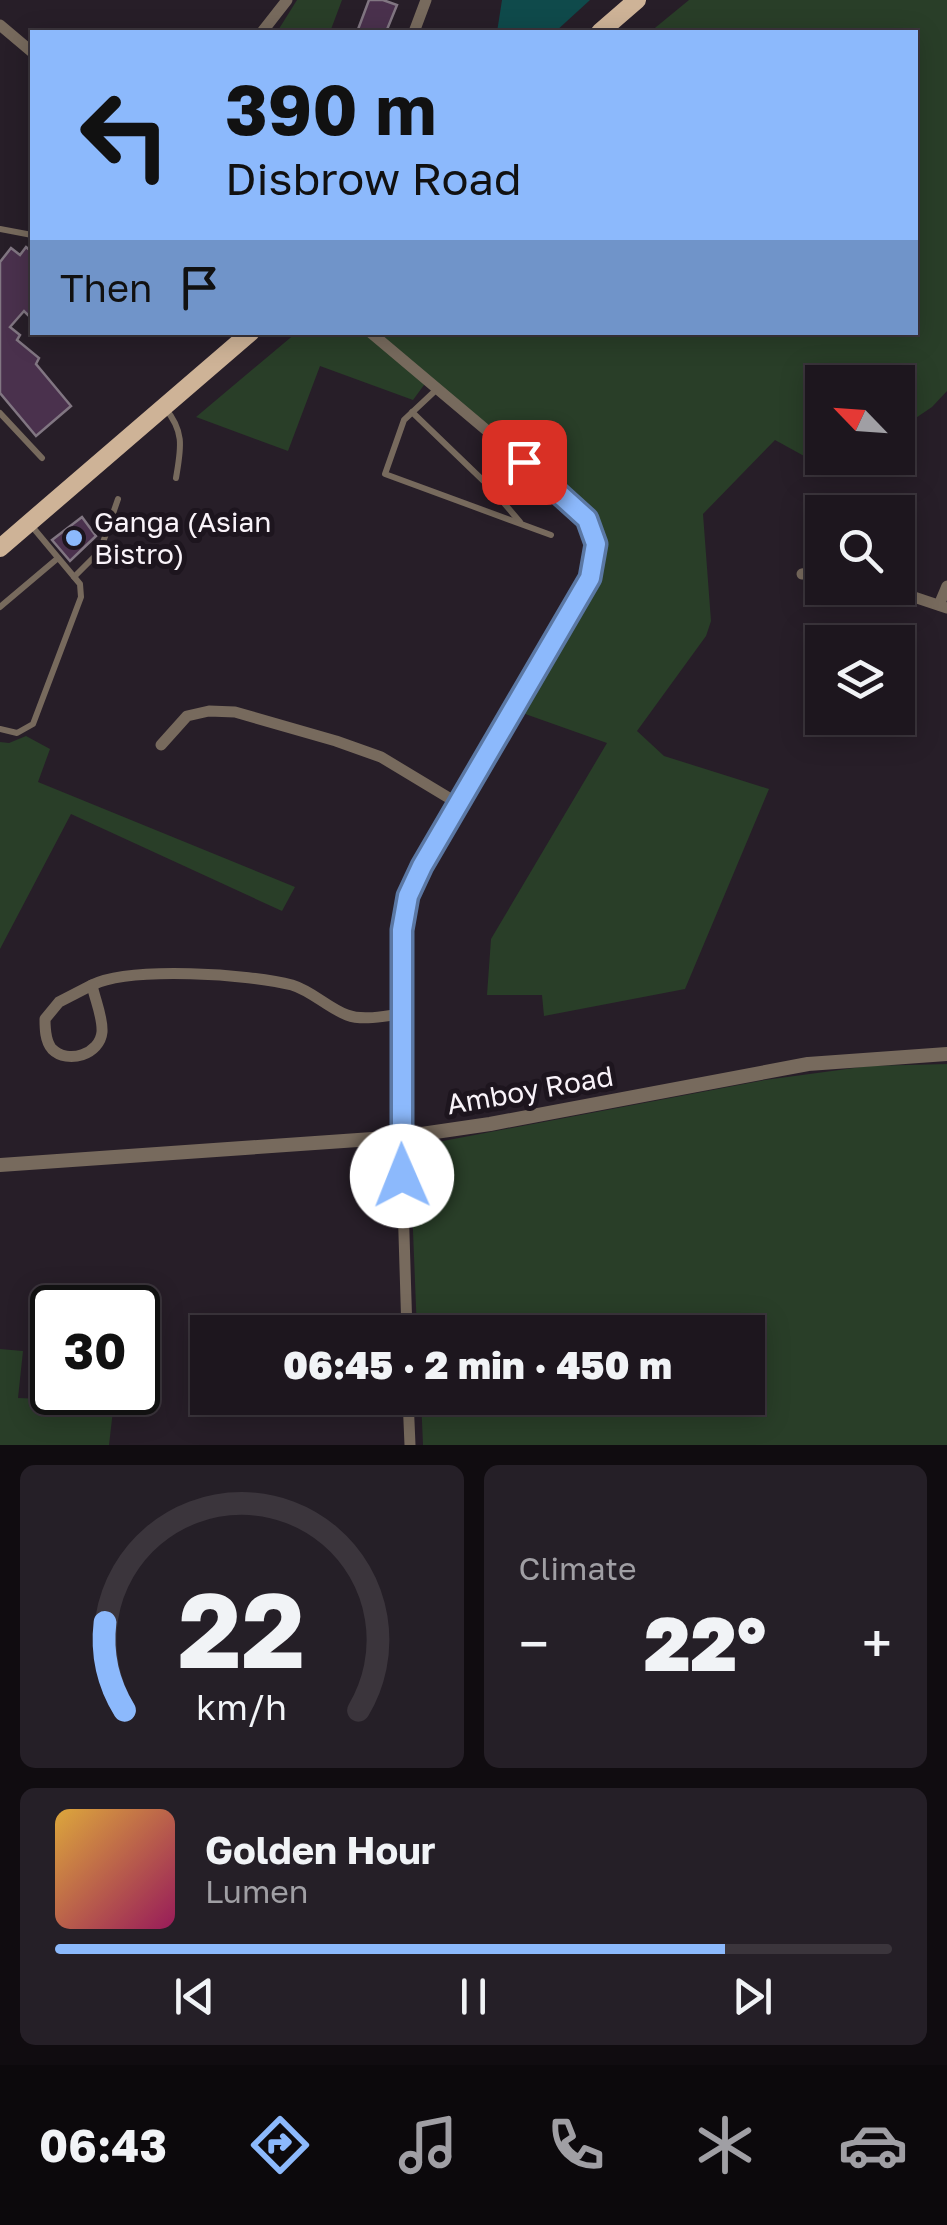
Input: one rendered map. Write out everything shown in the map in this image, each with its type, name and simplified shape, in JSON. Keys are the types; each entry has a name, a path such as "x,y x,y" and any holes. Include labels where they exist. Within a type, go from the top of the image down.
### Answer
{"main road":[{"path":"602,30 637,0"},
{"path":"0,548 248,335"}],"street":[{"path":"264,30 288,0"},
{"path":"415,30 426,0"},
{"path":"0,25 30,50"},
{"path":"374,335 554,487 587,519 596,544 590,578 408,896 402,930 401,1014 406,1315"},
{"path":"915,597 943,606 947,586"},
{"path":"161,745 187,716 209,710 235,712 381,757 458,804"},
{"path":"92,985 101,1023 99,1042 79,1056 52,1049 45,1018 59,1002 92,985 105,979 153,973 244,978 295,986 350,1016 401,1014"},
{"name":"Amboy Road","path":"0,1165 401,1137 808,1064 947,1054"},
{"path":"409,1415 410,1445"}],"lane":[{"path":"0,239 3,229 30,235"},
{"path":"437,389 404,420 385,474 551,535"},
{"path":"164,408 179,425 176,478"},
{"path":"412,412 522,524"},
{"path":"0,413 42,458"},
{"path":"74,577 100,551 118,499"},
{"path":"0,729 17,733 33,724 81,597 80,584 29,523"},
{"path":"0,608 58,558"}],"shaded area":[{"path":"297,0 342,0 331,30 278,30"},
{"path":"502,0 590,0 557,30 497,30"},
{"path":"689,0 947,0 947,391 915,418 915,365 805,365 805,456 775,440 703,514 711,621 706,636 637,731 664,756 769,789 685,989 544,1016 542,995 487,995 491,939 607,743 514,710 591,581 597,549 571,508 427,381 413,400 320,366 288,451 196,417 294,335 918,335 918,30 652,30"},
{"path":"26,736 50,749 38,782 295,887 282,911 71,814 0,949 0,742"},
{"path":"947,1064 947,1445 423,1445 422,1415 765,1415 765,1315 416,1315 410,1155 422,1145 765,1080 869,1066"},
{"path":"0,1349 23,1351 18,1398 30,1398 30,1415 112,1415 109,1445 0,1445"}],"building":[{"path":"369,0 397,5 387,30 358,30"},
{"path":"26,247 30,250 30,317 24,311 10,327 20,335 17,340 39,358 36,364 71,406 36,436 0,393 0,262 11,248 20,255"},
{"name":"Ganga (Asian Bistro)","path":"82,517 96,536 70,561 52,540"}],"place":[{"name":"Ganga (Asian Bistro)","path":"74,538"}],"route":[{"path":"402,1176 402,930 408,896 590,578 596,544 587,519 524,462"}]}
